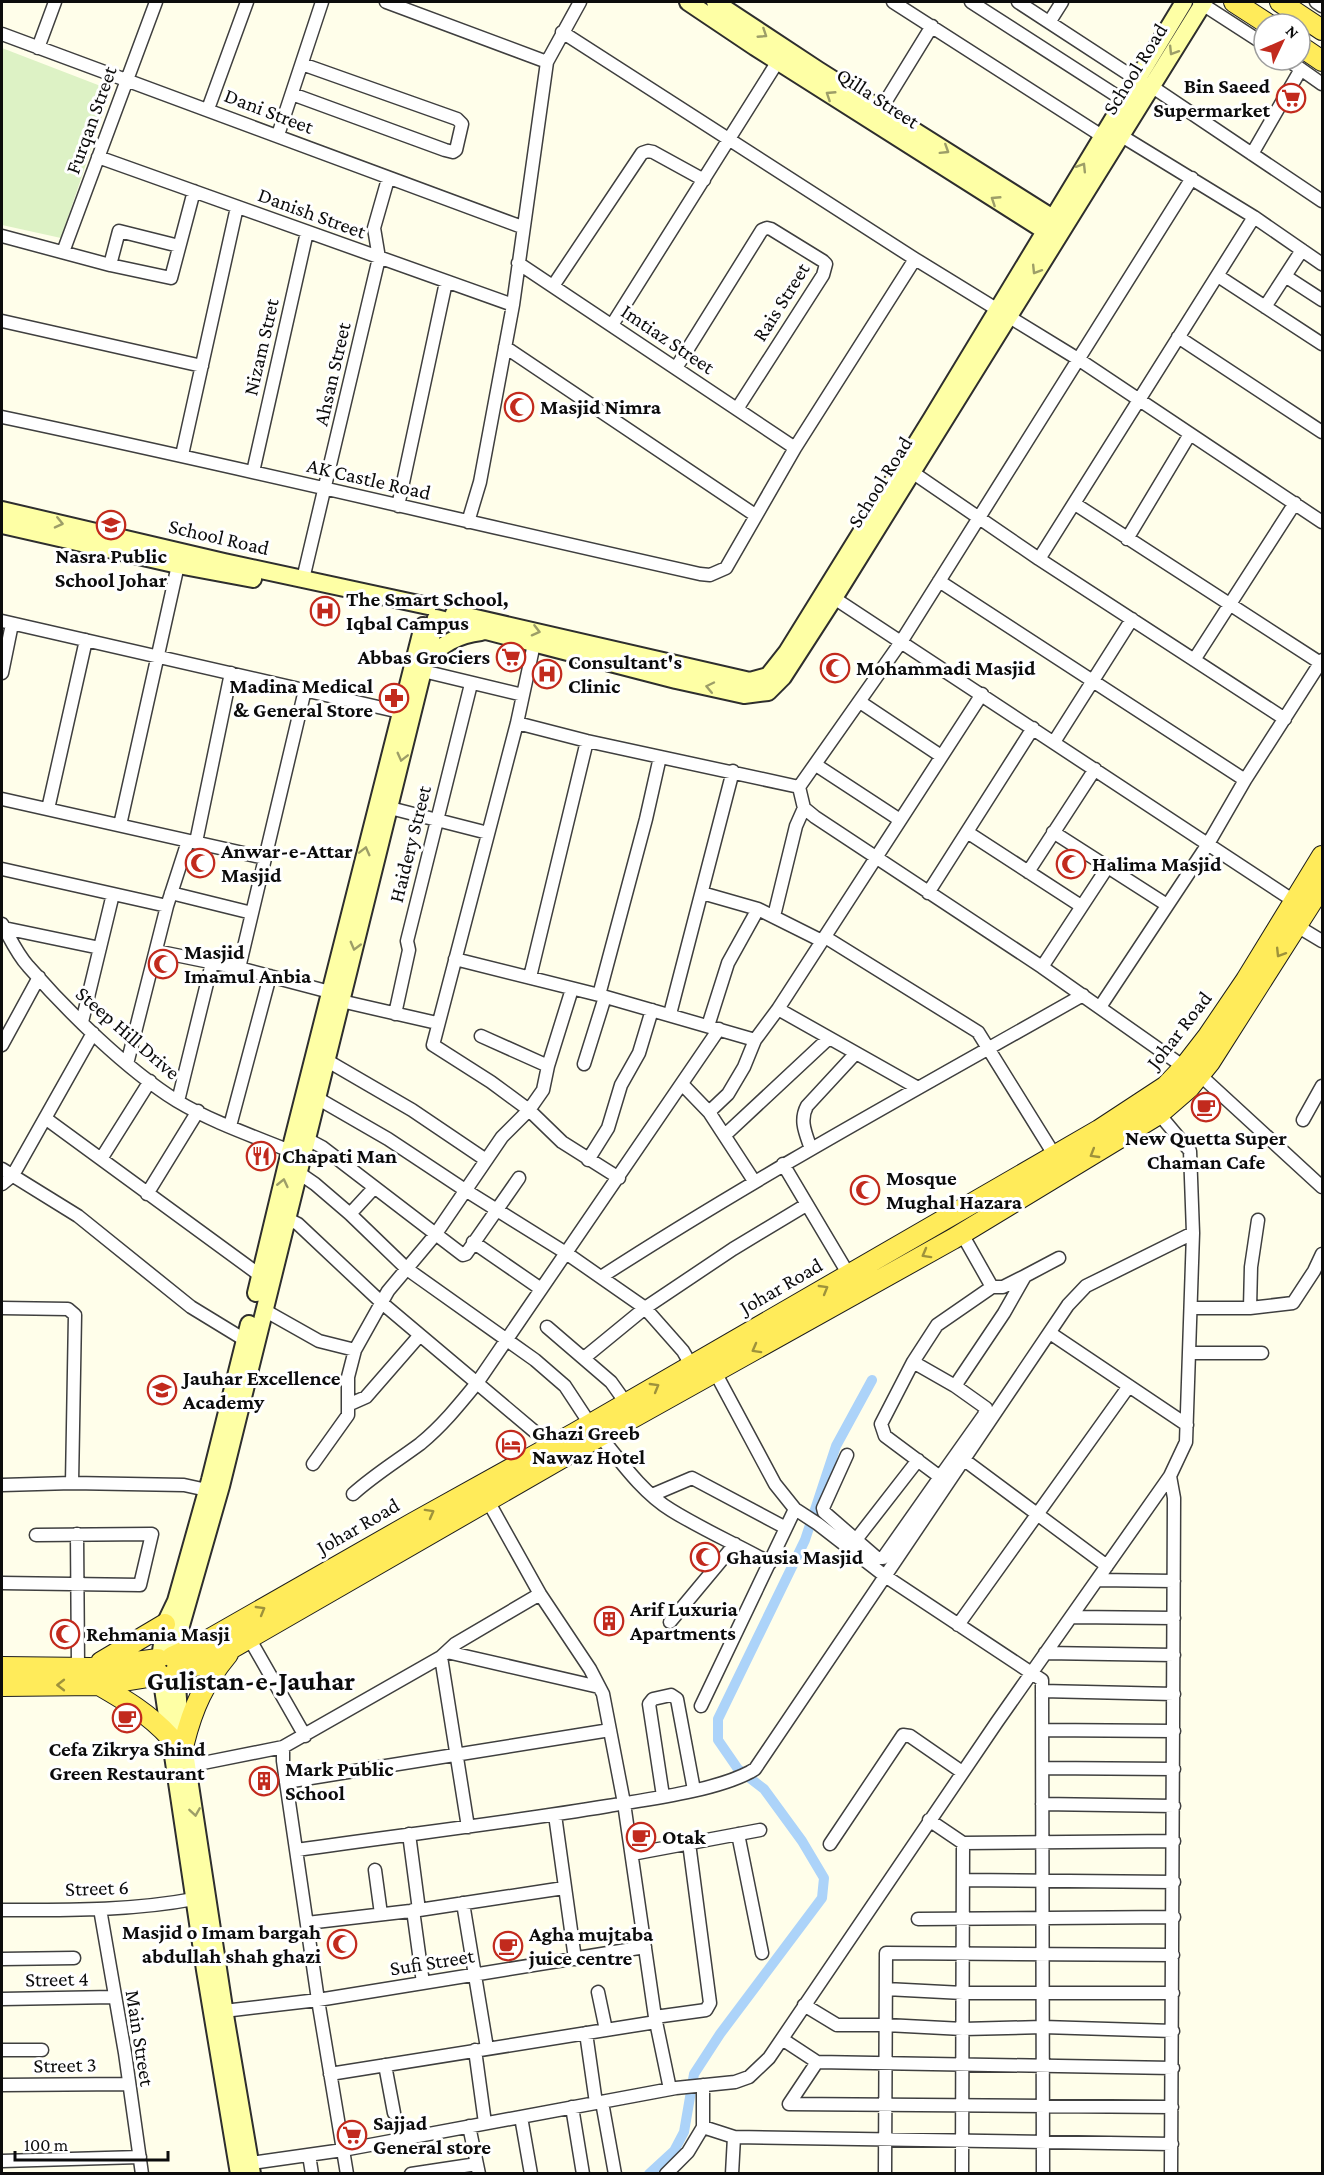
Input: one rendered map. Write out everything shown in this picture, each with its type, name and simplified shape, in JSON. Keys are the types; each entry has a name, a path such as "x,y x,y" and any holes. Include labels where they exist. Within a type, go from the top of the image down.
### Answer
{"main road":[{"path":"1234,2 1252,14"},
{"path":"1281,2 1323,30"},
{"name":"Johar Road","path":"2,1686 165,1664 206,1663 488,1501 595,1430 962,1234 1159,1114 1189,1088 1192,1071 1208,1036 1246,980 1323,856"},
{"name":"Johar Road","path":"165,1664 549,1447 595,1430 626,1403 702,1373 849,1275 1210,1062 1321,893"},
{"path":"165,1624 89,1673 177,1740 202,1691 241,1642"},
{"name":"Johar Road","path":"2,1667 89,1673"}],"street":[{"path":"38,48 55,2"},
{"name":"Furqan Street","path":"63,252 156,2"},
{"path":"208,109 247,2"},
{"path":"278,135 322,2"},
{"path":"386,2 546,62"},
{"path":"468,522 480,482 513,305 546,62 580,2"},
{"name":"Qilla Street","path":"688,2 777,61 1055,228"},
{"name":"Qilla Street","path":"715,2 881,109 1055,228"},
{"path":"893,2 1102,136"},
{"path":"971,2 1130,105 1102,136 1055,228"},
{"path":"1018,2 1323,201"},
{"path":"1050,21 1062,2"},
{"path":"1144,83 1184,2"},
{"path":"1202,2 1252,36"},
{"name":"School Road","path":"2,510 223,568 430,612 485,632 506,630 534,644 744,695 768,692 783,677 800,641 1055,228 1120,135 1130,105 1202,2"},
{"path":"1316,2 1323,6"},
{"path":"881,109 932,26"},
{"path":"562,32 915,259 1078,359 1323,522"},
{"name":"Dani Street","path":"2,34 522,227"},
{"path":"612,325 777,61"},
{"path":"292,94 445,150 453,152 456,150 462,124 457,119 302,64"},
{"path":"1252,154 1299,72"},
{"path":"1305,72 1323,84"},
{"path":"1120,135 1254,217 1323,264"},
{"path":"554,286 642,153 648,150 653,152 704,180"},
{"name":"Danish Street","path":"98,157 513,305"},
{"path":"799,787 901,642 1192,178"},
{"name":"Ahsan Street","path":"303,579 379,258 374,228 388,179"},
{"path":"2,238 171,278 194,191"},
{"path":"182,455 237,207"},
{"path":"1039,559 1254,217"},
{"name":"Rais Street","path":"676,368 762,230 771,229 823,261 826,264 823,275 736,409"},
{"path":"110,265 119,231 179,246"},
{"name":"Nizam Stret","path":"253,472 307,232"},
{"path":"1265,307 1302,250"},
{"path":"505,347 755,515 915,259"},
{"name":"Imtiaz Street","path":"518,263 795,448"},
{"path":"1218,276 1323,344"},
{"path":"1285,276 1323,300"},
{"path":"398,506 446,282"},
{"name":"School Road","path":"2,525 178,565 223,568 303,579 506,630 750,681 768,676 800,641 834,598 912,472 1003,312"},
{"path":"2,321 202,366"},
{"path":"1178,337 1323,432"},
{"name":"AK Castle Road","path":"2,417 182,455 700,574 710,575 726,568 755,515"},
{"path":"1127,538 1191,434"},
{"path":"912,472 1039,559 1285,719"},
{"path":"1194,660 1295,503"},
{"path":"1075,504 1322,663 1245,780 1208,844 1100,1007"},
{"path":"120,825 178,565"},
{"path":"939,581 1245,780"},
{"path":"834,598 1294,901"},
{"path":"165,1664 264,1310 282,1216 290,1151 390,808 424,667 430,612"},
{"path":"247,2170 194,1899 177,1740 179,1713 165,1664 165,1624 176,1600 213,1491 261,1276 298,1173 307,1139 326,1060 336,997 400,712 430,612"},
{"path":"1054,742 1132,619"},
{"path":"2,673 7,623 400,712"},
{"path":"424,667 437,649 451,639 485,632"},
{"path":"48,809 86,640"},
{"path":"534,644 517,723 433,1045 491,1082 529,1110 562,1142 619,1178"},
{"path":"424,667 471,684 523,695"},
{"path":"127,1064 167,906 192,841 231,673"},
{"name":"Haidery Street","path":"395,1014 409,950 407,941 471,684"},
{"path":"239,969 305,690"},
{"path":"709,1112 728,1094 744,1067 755,1040 824,939 982,694"},
{"path":"860,702 941,756"},
{"path":"517,723 587,741 734,771 799,787"},
{"path":"928,893 1033,729"},
{"path":"530,977 587,741"},
{"path":"584,1064 660,757"},
{"path":"816,765 900,820"},
{"path":"1028,872 1095,769"},
{"path":"670,1014 734,771"},
{"path":"774,916 796,826 804,808 799,787"},
{"path":"2,799 265,858"},
{"path":"390,808 488,833"},
{"path":"804,808 1042,967 1192,1071 1323,1187"},
{"path":"967,832 1081,906"},
{"path":"1053,832 1167,905"},
{"path":"1042,967 1107,868"},
{"path":"2,869 167,906"},
{"path":"171,893 252,913"},
{"path":"702,893 758,909 824,939 978,1032 990,1048 1054,1156"},
{"path":"82,1022 113,894"},
{"path":"353,1494 376,1474 420,1444 445,1422 477,1383 619,1178 682,1084 713,1028 728,963 758,909"},
{"path":"3,926 100,948"},
{"name":"Steep Hill Drive","path":"3,926 18,952 39,977 93,1033 127,1064 178,1101 290,1151"},
{"path":"1298,926 1323,941"},
{"path":"156,951 270,976 395,1014 437,1023"},
{"path":"455,959 670,1014 755,1040"},
{"path":"178,1101 212,963"},
{"path":"230,1126 270,976"},
{"path":"2,1045 39,977"},
{"path":"313,1464 348,1415 348,1377 355,1350 388,1291 435,1234 502,1137 529,1110 543,1090 548,1066 572,989"},
{"path":"601,1277 681,1225 783,1164 1083,995"},
{"path":"778,1009 918,1088"},
{"path":"588,1160 608,1128 621,1085 639,1053 652,1010"},
{"path":"2,1184 14,1175 93,1033"},
{"path":"481,1036 548,1066"},
{"path":"724,1135 829,1038"},
{"path":"811,1149 804,1125 804,1113 807,1106 856,1053"},
{"path":"326,1060 412,1110 486,1160"},
{"path":"100,1158 150,1081"},
{"path":"682,1084 709,1112 754,1181"},
{"path":"1304,1120 1323,1086"},
{"path":"317,1098 388,1139 566,1252 645,1308 702,1373 776,1484 800,1512 885,1575 1042,1680 1043,2174"},
{"path":"147,1194 198,1111"},
{"path":"247,2170 309,2155 520,2116 673,2089 735,2082 749,2077 769,2058 962,1772 1170,1476 1186,1442 1192,1308 1193,1233 1190,1151 1159,1114"},
{"path":"45,1118 261,1276"},
{"path":"307,1139 322,1147 463,1255 466,1254 519,1178"},
{"path":"783,1164 849,1275"},
{"path":"2,1169 78,1216 191,1307 245,1341"},
{"path":"298,1173 315,1184 350,1214 407,1269 535,1360 565,1386 595,1430 623,1465 670,1510 770,1563"},
{"path":"350,1214 374,1188"},
{"path":"584,1358 645,1308 733,1249 806,1205"},
{"path":"282,1216 298,1224 382,1303 541,1437 549,1447"},
{"path":"1250,1308 1251,1267 1258,1220"},
{"path":"297,1850 555,1815 624,1803 694,1790 755,1769 1068,1305 1086,1286 1193,1233"},
{"path":"962,1234 992,1287"},
{"path":"473,1242 541,1289"},
{"path":"1192,1308 1250,1308 1293,1303 1323,1254"},
{"path":"940,1477 885,1436 881,1424 914,1362 937,1325 992,1287 1003,1287 1059,1258"},
{"path":"955,1386 1004,1313 1024,1276"},
{"path":"2,1308 68,1309 75,1315 72,1483"},
{"path":"264,1310 319,1341 355,1350"},
{"path":"547,1327 611,1382 626,1403"},
{"path":"1050,1333 1187,1425"},
{"path":"348,1405 366,1397 420,1335"},
{"path":"1190,1353 1262,1353"},
{"path":"847,1455 823,1508 826,1516 855,1541 877,1558 883,1558 986,1412 985,1406 914,1362"},
{"path":"958,1625 1129,1386"},
{"path":"855,1541 918,1460"},
{"path":"963,1460 1107,1566"},
{"path":"1170,1476 1174,1498 1174,1917 1171,2174"},
{"path":"652,1495 692,1478 786,1528"},
{"path":"2,1485 72,1483 184,1485 213,1491"},
{"path":"488,1501 540,1594 590,1669 603,1694 624,1803 656,2020 673,2089"},
{"path":"701,1706 786,1528 800,1512"},
{"path":"77,1534 79,1583 89,1673"},
{"path":"2,1582 140,1585 152,1534 36,1535"},
{"path":"670,1622 735,1544"},
{"path":"1097,1580 1174,1581"},
{"path":"188,1766 283,1747 444,1654 455,1644 540,1594"},
{"path":"1071,1617 1174,1618"},
{"path":"241,1642 304,1736"},
{"path":"1045,1653 1174,1655"},
{"path":"444,1654 599,1688"},
{"path":"444,1654 468,1827"},
{"path":"1042,1691 1174,1694"},
{"path":"663,1796 649,1704 653,1699 671,1695 677,1699 694,1790"},
{"path":"286,1782 610,1730"},
{"path":"1042,1730 1174,1731"},
{"path":"830,1844 903,1735 910,1736 962,1772"},
{"path":"177,1740 188,1766 247,2170"},
{"path":"283,1747 286,1782 318,2000 347,2174"},
{"path":"1043,1768 1174,1769"},
{"path":"1042,1804 1174,1806"},
{"path":"555,1815 575,1959"},
{"path":"929,1820 963,1843 1174,1841"},
{"path":"632,1854 760,1830"},
{"path":"409,1834 423,1983"},
{"path":"738,1834 762,1953"},
{"path":"962,2174 963,1843"},
{"path":"330,2074 606,2030 706,2010 710,2003 689,1844"},
{"path":"375,1870 381,1914"},
{"path":"963,1880 1174,1882"},
{"path":"307,1923 416,1910 564,1888"},
{"name":"Street 6","path":"2,1910 100,1910 165,1905 194,1899"},
{"path":"464,1903 474,1975 486,2123"},
{"name":"Main Street","path":"100,1910 142,2174"},
{"path":"918,1919 1174,1917"},
{"name":"Sufi Street","path":"224,2011 318,2000 645,1947"},
{"path":"885,2174 886,1953 1173,1955"},
{"path":"2,1959 74,1958"},
{"path":"886,1989 963,1993 1043,1991 1173,1993"},
{"path":"598,1992 606,2030"},
{"name":"Street 4","path":"2,1999 114,1997"},
{"path":"804,2005 837,2025 1173,2031"},
{"path":"586,2033 615,2174"},
{"path":"782,2039 817,2062 1173,2068"},
{"path":"2,2050 42,2050"},
{"path":"817,2062 789,2104 1172,2107"},
{"path":"385,2065 394,2113"},
{"name":"Street 3","path":"2,2085 128,2084"},
{"path":"666,2174 688,2152 703,2127 700,2085"},
{"path":"572,2107 583,2174"},
{"path":"520,2116 531,2174"},
{"path":"411,2174 478,2168 470,2126"},
{"path":"703,2127 734,2137 1172,2144"},
{"path":"734,2137 732,2173 740,2174"},
{"path":"309,2155 312,2174"},
{"path":"2,2161 140,2157"}],"green space":[{"path":"2,48 111,90 61,238 2,225"}],"waterway":[{"path":"649,2174 674,2151 684,2132 694,2074 720,2034 822,1898 824,1878 802,1841 764,1789 738,1769 718,1740 718,1719 805,1540 836,1446 872,1380"}],"place":[{"name":"Bin Saeed Supermarket","path":"1291,98"},
{"name":"Masjid Nimra","path":"519,407"},
{"name":"Nasra Public School Johar","path":"111,525"},
{"name":"The Smart School, Iqbal Campus","path":"325,611"},
{"name":"Abbas Grociers","path":"511,657"},
{"name":"Mohammadi Masjid","path":"835,668"},
{"name":"Consultant's Clinic","path":"547,674"},
{"name":"Madina Medical & General Store","path":"394,698"},
{"name":"Anwar-e-Attar Masjid","path":"200,863"},
{"name":"Halima Masjid","path":"1071,864"},
{"name":"Masjid Imamul Anbia","path":"163,964"},
{"name":"New Quetta Super Chaman Cafe","path":"1206,1107"},
{"name":"Chapati Man","path":"261,1156"},
{"name":"Mosque Mughal Hazara","path":"865,1190"},
{"name":"Jauhar Excellence Academy","path":"162,1390"},
{"name":"Ghazi Greeb Nawaz Hotel","path":"511,1445"},
{"name":"Ghausia Masjid","path":"705,1557"},
{"name":"Arif Luxuria Apartments","path":"609,1621"},
{"name":"Rehmania Masji","path":"65,1634"},
{"name":"Cefa Zikrya Shind Green Restaurant","path":"127,1718"},
{"name":"Mark Public School","path":"264,1781"},
{"name":"Otak","path":"641,1837"},
{"name":"Masjid o Imam bargah abdullah shah ghazi","path":"342,1944"},
{"name":"Agha mujtaba juice centre","path":"508,1946"},
{"name":"Sajjad General store","path":"352,2135"}],"district":[{"name":"Gulistan-e-Jauhar","path":"251,1681"}]}
